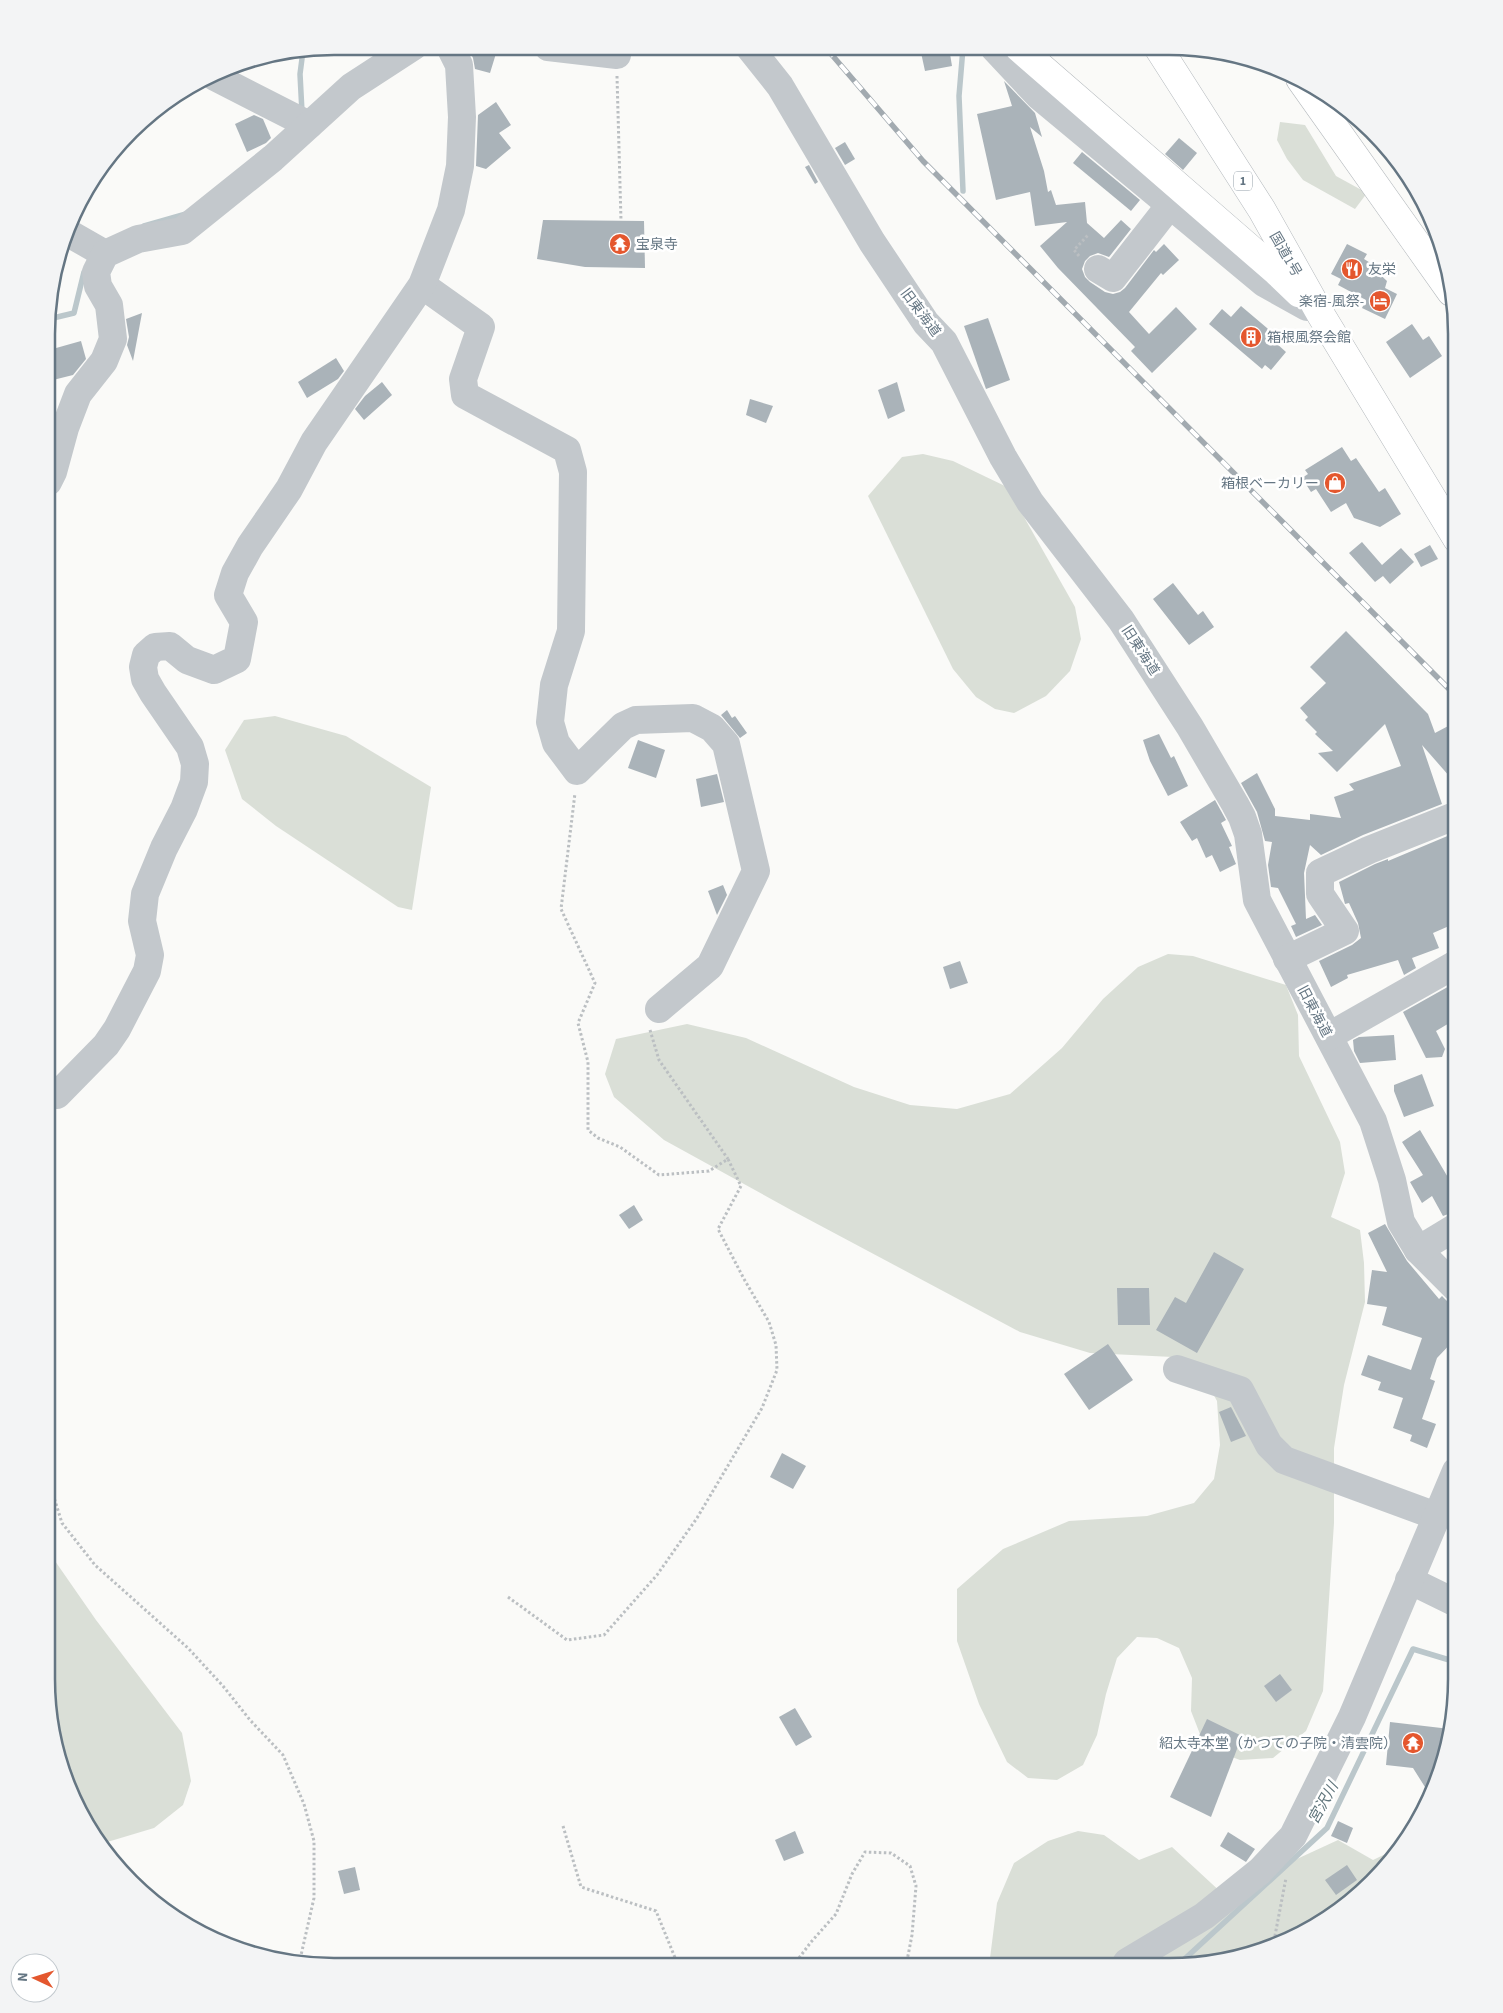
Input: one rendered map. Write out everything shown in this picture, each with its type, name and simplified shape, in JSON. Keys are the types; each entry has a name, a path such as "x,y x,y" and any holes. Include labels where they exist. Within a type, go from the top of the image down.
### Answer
{"highway":[{"path":"1026,55 1277,272 1321,315"},
{"name":"国道1号","path":"1165,55 1262,210 1321,315 1448,524"},
{"path":"1309,92 1443,281"}],"street":[{"path":"55,465 65,428 78,394 104,361 113,339 109,305 98,286 96,272 105,254 138,239 182,231 273,158 351,87 400,55"},
{"path":"57,1095 106,1045 147,971 150,955 142,921 145,894 164,848 184,809 194,782 195,764 190,747 162,707 146,678 143,668 146,655 155,647 170,646 187,660 214,670 237,659 244,622 228,595 235,573 250,546 288,489 314,442 422,285 451,210 460,166 462,117 459,65 454,55"},
{"name":"旧東海道","path":"754,55 780,86 872,242 926,322 944,342 967,383 1003,456 1030,502 1122,620 1190,727 1242,817 1248,834 1257,900 1373,1122 1392,1180 1401,1222 1418,1250 1448,1280"},
{"path":"1001,55 1039,96 1264,283 1321,315"},
{"path":"219,80 309,125"},
{"path":"1098,269 1113,278 1170,205"},
{"path":"73,236 105,254"},
{"path":"422,285 481,328 463,379 465,395 567,450 573,472 571,632 554,685 550,722 556,743 577,771 623,726 636,720 693,718 712,728 726,744 756,871 710,966 659,1009"},
{"path":"1287,959 1345,931 1320,894 1320,873 1370,850 1448,819"},
{"path":"1329,1036 1448,969"},
{"path":"1418,1250 1448,1232"},
{"path":"1177,1369 1240,1390 1269,1445 1284,1460 1436,1516"},
{"path":"1134,1958 1204,1916 1260,1871 1293,1836 1352,1717 1448,1489"},
{"path":"1409,1580 1448,1599"}],"path":[{"path":"617,55 621,221"},
{"path":"577,771 561,909 595,983 578,1022 588,1062 588,1130 598,1138 620,1147 659,1175 709,1171 728,1159"},
{"path":"508,1597 567,1640 604,1635 657,1575 698,1518 762,1408 777,1370 776,1345 769,1322 718,1229 741,1186 728,1159 659,1060 650,1029 659,1009"},
{"path":"55,1501 62,1523 94,1565 188,1648 283,1755 304,1804 314,1841 314,1898 301,1956"},
{"path":"563,1826 581,1887 656,1911 675,1958"},
{"path":"800,1958 836,1914 852,1874 865,1852 891,1853 910,1866 916,1886 912,1935 908,1958"},
{"path":"1275,1938 1285,1881"}],"shaded area":[{"path":"1280,122 1305,125 1336,176 1367,193 1355,209 1303,180 1287,159 1277,140"},
{"path":"923,454 953,461 1007,487 1075,607 1081,639 1070,671 1046,696 1014,713 995,709 976,697 953,669 868,496 902,457"},
{"path":"275,716 346,736 431,787 412,910 398,907 276,826 242,799 225,750 244,720"},
{"path":"1168,954 1193,956 1286,985 1298,1015 1299,1056 1340,1142 1345,1173 1331,1217 1360,1230 1364,1263 1365,1302 1344,1385 1334,1448 1334,1523 1323,1691 1306,1731 1273,1758 1240,1760 1205,1747 1191,1711 1192,1678 1179,1648 1157,1638 1137,1637 1117,1658 1106,1694 1097,1735 1083,1765 1057,1780 1028,1778 1007,1762 979,1704 957,1641 957,1589 1003,1549 1069,1521 1147,1516 1194,1503 1214,1479 1220,1445 1217,1401 1203,1375 1173,1357 1090,1353 1020,1332 664,1140 614,1097 605,1074 616,1039 687,1024 746,1038 854,1087 910,1105 957,1109 1010,1094 1062,1048 1103,999 1138,967"},
{"path":"55,1561 96,1620 182,1733 191,1781 183,1805 154,1828 108,1842 92,1819 76,1786 64,1752 57,1716 55,1679"},
{"path":"1078,1831 1104,1835 1139,1860 1172,1847 1224,1895 1255,1897 1286,1864 1338,1840 1373,1860 1386,1854 1353,1889 1309,1921 1276,1937 1242,1949 1206,1956 1169,1958 990,1958 997,1903 1014,1863 1048,1841"}],"building":[{"path":"472,55 496,55 490,73 475,69"},
{"path":"922,55 950,55 952,66 925,71"},
{"path":"1004,81 1035,113 1042,137 1030,127 1044,171 1048,192 1051,190 1056,205 1085,202 1087,223 1104,238 1121,220 1131,229 1109,257 1098,253 1090,256 1085,261 1082,269 1085,277 1105,292 1113,294 1125,288 1154,250 1156,252 1164,244 1179,260 1163,275 1161,273 1129,312 1149,334 1176,307 1197,329 1152,373 1131,351 1135,347 1058,268 1040,246 1067,222 1035,226 1030,192 996,200 977,114 1012,106"},
{"path":"496,102 511,125 499,133 511,148 486,169 476,166 478,115"},
{"path":"254,115 263,119 271,138 266,143 247,152 235,124"},
{"path":"1179,138 1197,153 1183,170 1165,154"},
{"path":"845,142 855,159 845,165 835,148"},
{"path":"1082,152 1140,200 1131,211 1073,163"},
{"path":"809,165 818,182 815,184 805,167"},
{"path":"543,220 644,221 645,268 585,267 537,259"},
{"path":"1347,244 1367,254 1364,259 1372,264 1371,266 1387,281 1385,288 1397,294 1385,319 1362,308 1366,300 1338,285 1341,279 1331,274"},
{"name":"箱根風祭会館","path":"1241,306 1280,339 1276,343 1286,352 1271,370 1265,365 1262,369 1209,324 1222,309 1231,317"},
{"path":"142,313 133,361 127,345 129,337 126,319"},
{"path":"988,318 1010,380 986,389 964,326"},
{"path":"1412,324 1423,340 1429,336 1442,356 1410,378 1386,342"},
{"path":"81,341 86,359 73,375 55,380 55,348"},
{"path":"336,358 344,371 338,379 307,398 298,382"},
{"path":"382,382 392,395 364,420 355,409 365,396"},
{"path":"897,382 905,411 888,419 878,390"},
{"path":"750,399 773,406 766,423 746,415"},
{"name":"箱根ベーカリー","path":"1342,447 1351,461 1356,458 1379,492 1385,488 1401,514 1380,527 1354,518 1346,503 1331,512 1316,489 1311,492 1302,478 1308,474 1305,470"},
{"path":"1362,542 1382,565 1401,548 1414,562 1390,584 1383,576 1375,582 1349,553"},
{"path":"1430,545 1438,559 1421,567 1414,554"},
{"path":"1173,583 1198,615 1203,611 1214,627 1189,645 1153,599"},
{"path":"1346,631 1428,714 1435,733 1448,726 1448,775 1422,745 1442,804 1363,835 1321,855 1310,845 1304,873 1306,919 1315,915 1322,925 1296,937 1291,926 1296,924 1278,888 1271,887 1268,865 1272,842 1265,841 1257,812 1241,783 1257,773 1275,809 1275,816 1310,820 1310,814 1341,818 1334,797 1354,790 1349,784 1401,766 1385,724 1337,772 1318,753 1333,751 1315,734 1317,732 1305,720 1308,717 1300,708 1326,683 1310,667"},
{"path":"727,710 732,718 735,716 747,733 740,738 721,715"},
{"path":"1159,734 1171,758 1174,756 1188,786 1168,796 1150,761 1143,740"},
{"path":"638,740 665,750 656,778 628,768"},
{"path":"717,774 724,802 701,807 696,779"},
{"path":"1215,800 1226,820 1221,823 1232,846 1229,847 1236,864 1220,872 1212,855 1206,858 1197,838 1192,841 1180,822"},
{"path":"1448,836 1448,926 1433,933 1439,948 1412,958 1416,968 1404,975 1398,960 1347,975 1348,978 1331,987 1319,961 1352,945 1361,938 1358,923 1349,903 1345,904 1339,882 1375,864 1388,859 1388,861"},
{"path":"723,885 727,895 717,915 708,891"},
{"path":"960,961 968,983 950,989 943,967"},
{"path":"1448,987 1448,1024 1436,1031 1445,1049 1442,1057 1426,1058 1403,1012"},
{"path":"1394,1035 1396,1060 1360,1063 1354,1051 1353,1040 1359,1037"},
{"path":"1422,1074 1434,1106 1404,1117 1394,1091 1394,1085"},
{"path":"1420,1130 1448,1177 1448,1214 1443,1216 1432,1196 1422,1203 1410,1182 1423,1175 1402,1142"},
{"path":"634,1205 643,1220 629,1229 619,1215"},
{"path":"1385,1224 1407,1261 1439,1299 1442,1296 1448,1302 1448,1346 1437,1358 1430,1379 1435,1381 1422,1419 1436,1424 1427,1448 1410,1441 1412,1435 1393,1428 1403,1398 1378,1390 1381,1382 1361,1375 1368,1355 1411,1370 1422,1338 1382,1325 1387,1307 1367,1304 1372,1270 1387,1272 1368,1233"},
{"path":"1214,1252 1244,1269 1197,1353 1156,1330 1175,1297 1186,1303"},
{"path":"1117,1288 1149,1288 1150,1325 1118,1325"},
{"path":"1108,1344 1133,1380 1089,1410 1064,1374"},
{"path":"1231,1407 1246,1436 1231,1442 1219,1412"},
{"path":"782,1453 806,1466 793,1489 770,1477"},
{"path":"1280,1674 1292,1690 1276,1702 1264,1686"},
{"path":"795,1708 812,1737 796,1746 779,1717"},
{"path":"1207,1719 1242,1736 1211,1817 1170,1797"},
{"name":"紹太寺本堂（かつての子院・清雲院）","path":"1390,1722 1444,1728 1439,1752 1426,1788 1413,1768 1386,1765"},
{"path":"1338,1821 1353,1828 1347,1843 1331,1836"},
{"path":"795,1831 804,1853 784,1861 775,1840"},
{"path":"1228,1832 1255,1849 1246,1862 1220,1846"},
{"path":"1347,1865 1357,1880 1336,1895 1325,1880"},
{"path":"355,1867 360,1890 344,1894 338,1871"}],"waterway":[{"path":"962,55 959,96 963,191"},
{"path":"302,57 300,74 302,112"},
{"path":"144,226 186,214"},
{"path":"56,317 74,313 84,272"},
{"name":"宮沢川","path":"1187,1957 1327,1828 1413,1649 1448,1660"}],"railway":[{"path":"832,55 923,161 1448,688"}],"place":[{"name":"宝泉寺","path":"620,244"},
{"name":"友栄","path":"1352,269"},
{"name":"楽宿-風祭-","path":"1380,301"},
{"name":"箱根風祭会館","path":"1251,337"},
{"name":"箱根ベーカリー","path":"1335,483"},
{"name":"紹太寺本堂（かつての子院・清雲院）","path":"1413,1743"}]}
